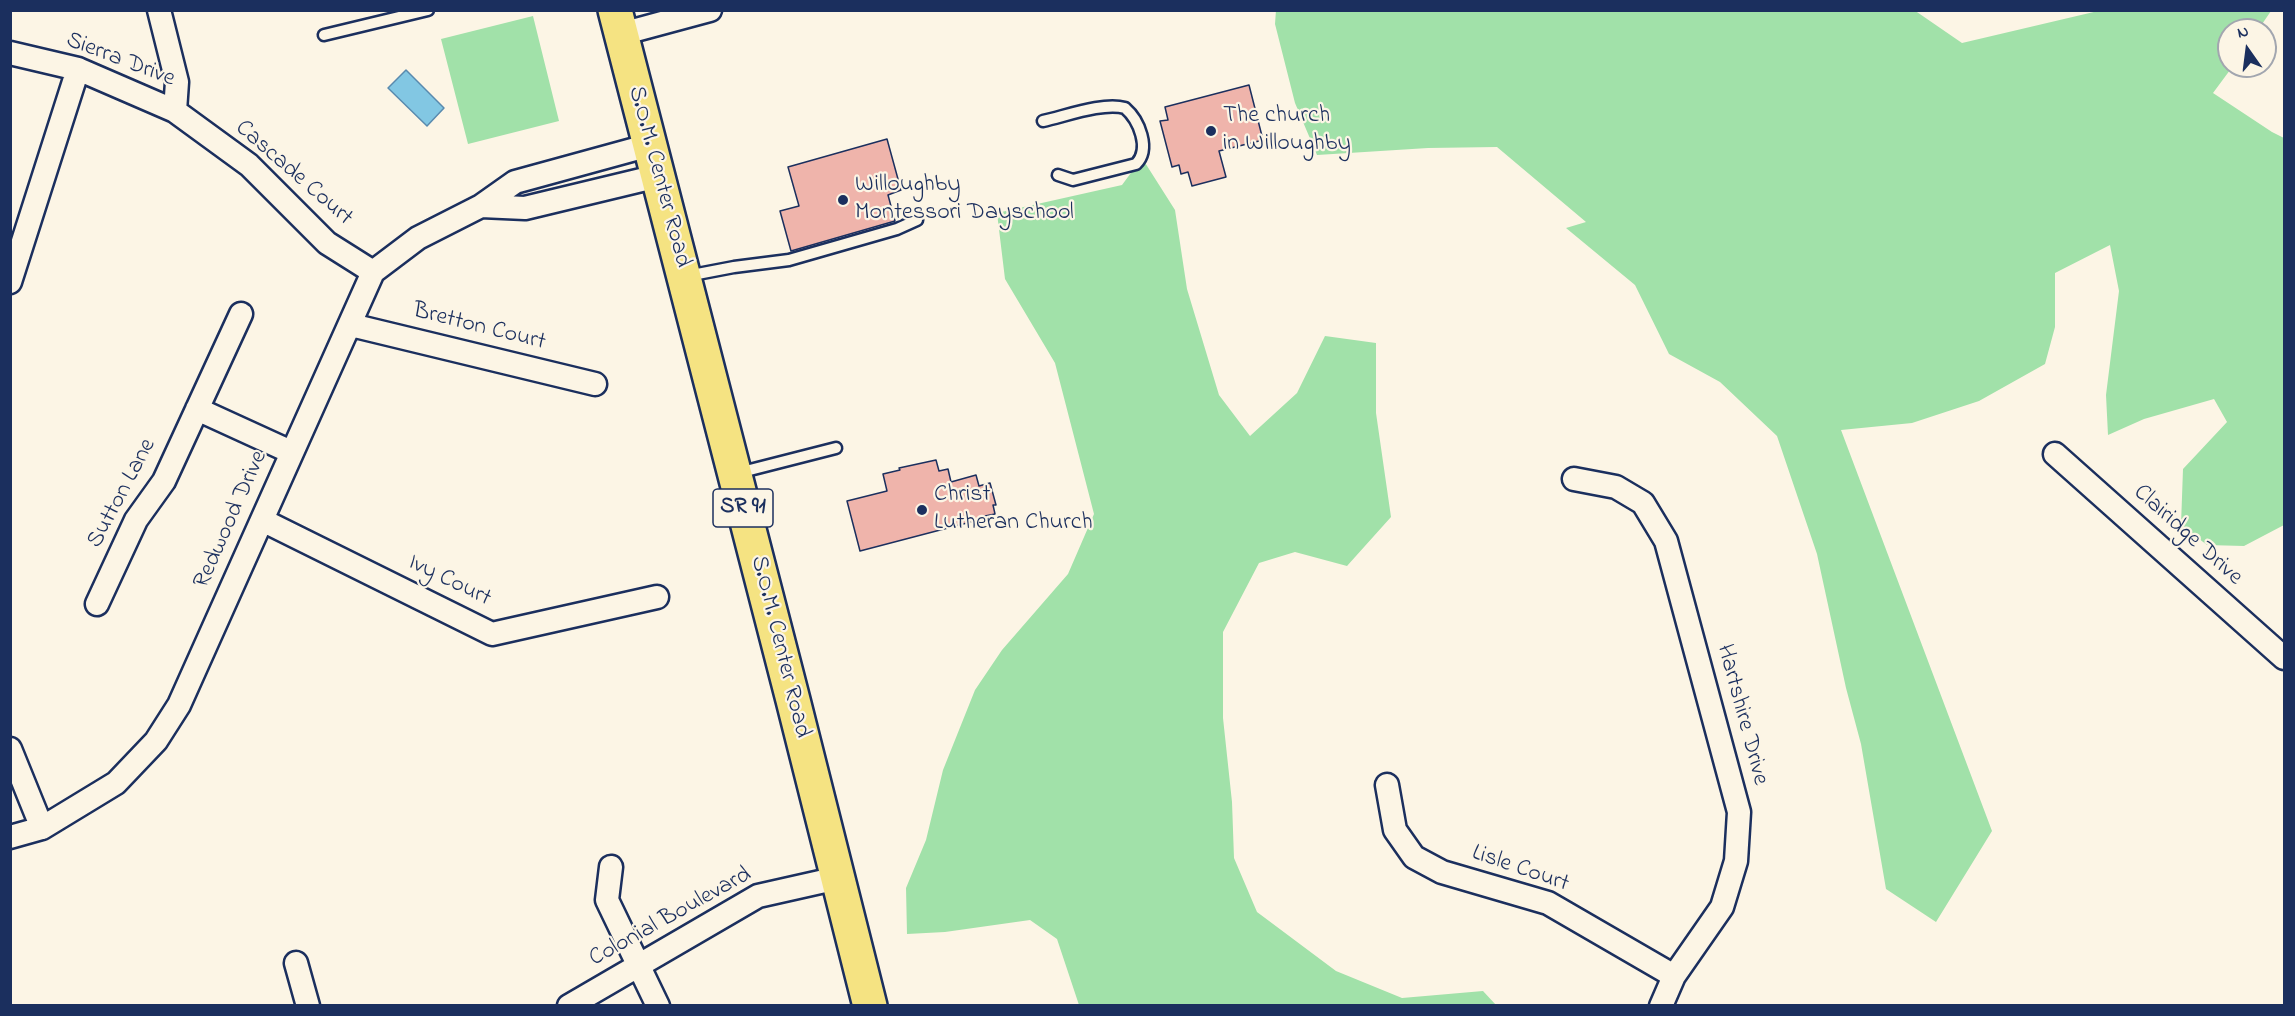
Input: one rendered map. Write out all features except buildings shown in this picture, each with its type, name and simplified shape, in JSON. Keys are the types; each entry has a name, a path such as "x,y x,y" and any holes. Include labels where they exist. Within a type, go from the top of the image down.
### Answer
{"main road":[{"name":"S.O.M. Center Road","path":"618,22 870,1005"}],"street":[{"path":"159,10 177,82 175,111"},
{"path":"618,22 710,10"},
{"name":"Sierra Drive","path":"10,53 78,69 175,111"},
{"path":"10,282 78,69"},
{"name":"Cascade Court","path":"175,111 249,165 327,243 373,272"},
{"path":"373,272 418,238 481,206 515,182 650,145"},
{"path":"481,206 525,208 658,176"},
{"name":"Redwood Drive","path":"10,837 42,828 116,783 156,741 179,705 373,272"},
{"name":"Sutton Lane","path":"97,604 136,520 164,481 241,314"},
{"name":"Bretton Court","path":"351,325 595,384"},
{"path":"196,409 291,452"},
{"name":"Clairidge Drive","path":"2055,454 2284,658"},
{"name":"Hartshire Drive","path":"1574,479 1616,487 1643,503 1666,541 1739,812 1736,861 1722,907 1674,976 1661,1005"},
{"name":"Ivy Court","path":"262,520 492,634 657,597"},
{"path":"10,749 42,828"},
{"name":"Lisle Court","path":"1387,785 1395,830 1414,857 1442,872 1548,903 1674,976"},
{"path":"610,867 607,900 658,1005"},
{"name":"Colonial Boulevard","path":"569,1005 758,897 837,878"},
{"path":"296,963 308,1005"}],"lane":[{"path":"324,35 428,10"},
{"path":"1043,121 1098,107 1111,106 1125,108 1137,122 1144,151 1142,158 1136,164 1073,180 1058,175"},
{"path":"684,277 734,267 789,260 897,229 916,220"},
{"path":"735,474 837,448"}],"green space":[{"path":"1276,10 1914,10 1962,43 2098,11 2271,11 2266,18 2217,18 2217,78 2224,78 2213,93 2284,138 2284,525 2244,546 2207,545 2181,525 2183,469 2227,422 2214,399 2144,419 2108,435 2106,395 2119,291 2110,245 2055,273 2055,327 2045,364 1979,401 1912,423 1841,430 1992,831 1936,922 1886,889 1861,744 1846,688 1817,554 1777,436 1720,382 1669,354 1635,285 1566,228 1586,222 1497,147 1428,148 1317,155 1295,103 1275,24"},
{"path":"533,16 559,121 468,144 441,39"},
{"path":"1142,158 1175,210 1187,289 1219,395 1250,436 1297,393 1325,336 1376,343 1376,413 1391,517 1347,566 1295,552 1259,563 1223,632 1223,718 1232,802 1234,858 1257,912 1336,971 1402,998 1483,991 1496,1005 1079,1005 1057,939 1030,920 945,932 907,934 906,888 926,840 943,770 975,690 1002,650 1068,574 1094,514 1055,363 1005,279 997,213 1122,185"}],"water":[{"path":"406,70 444,108 427,126 388,88"}],"place":[{"name":"The church in Willoughby","path":"1211,131"},
{"name":"Willoughby Montessori Dayschool","path":"843,200"},
{"name":"Christ Lutheran Church","path":"922,510"}]}
